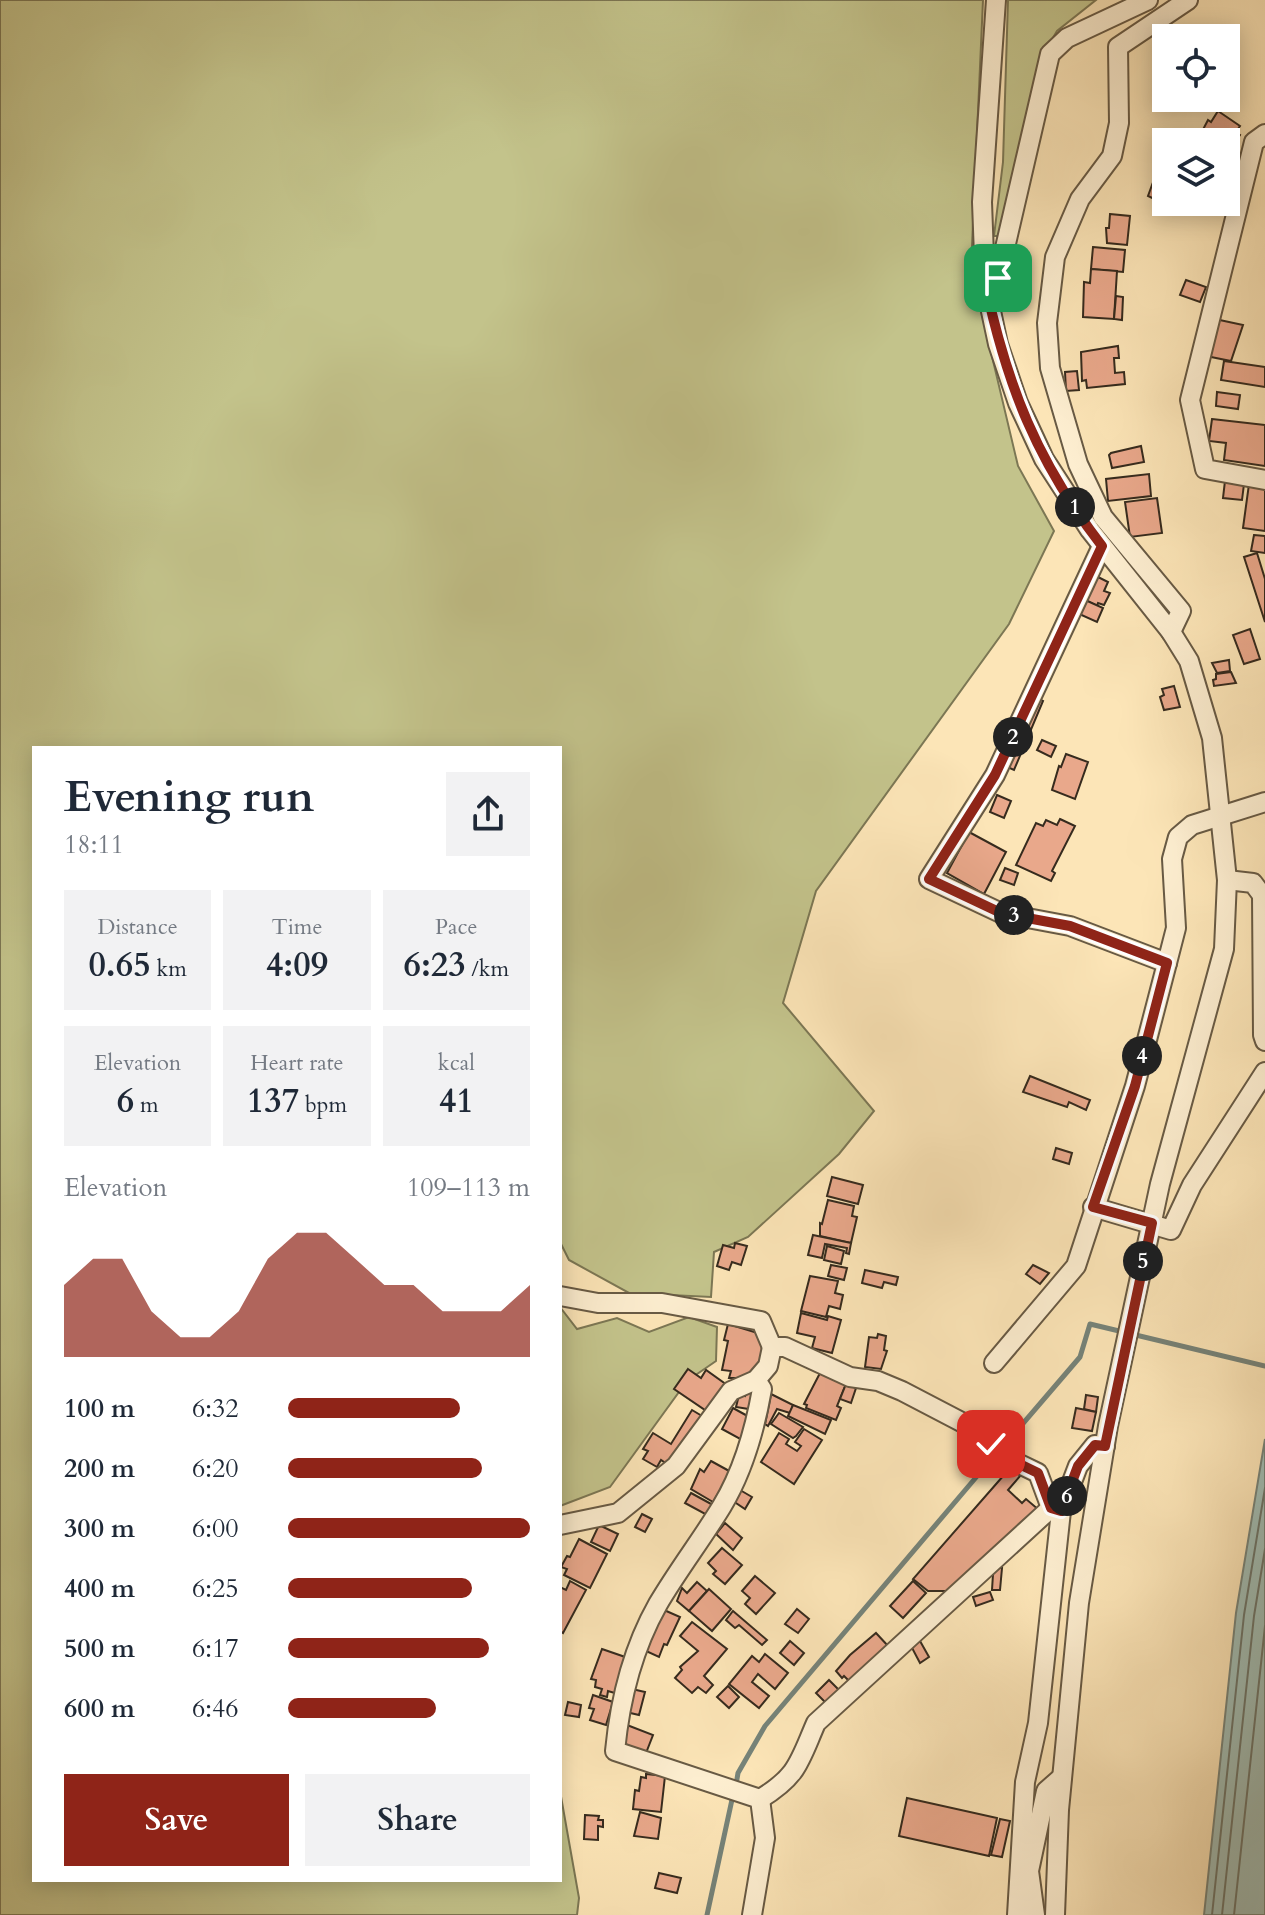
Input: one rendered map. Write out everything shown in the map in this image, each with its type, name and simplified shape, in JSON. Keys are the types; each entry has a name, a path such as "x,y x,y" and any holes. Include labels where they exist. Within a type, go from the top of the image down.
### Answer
{"street":[{"path":"996,0 982,202 985,283 998,344 1018,403 1044,459 1102,546 1171,632 1189,661 1212,738 1227,880 1224,949 1152,1223 1105,1446 1079,1603 1062,1777 1055,1915"},
{"path":"985,283 998,278 1050,54 1067,38 1148,0"},
{"path":"1171,632 1181,611 1103,517 1078,464 1050,368 1047,323 1055,257 1080,199 1112,156 1119,123 1118,47 1188,0"},
{"path":"1265,134 1254,142 1190,400 1205,469 1265,480"},
{"path":"1102,546 995,775 929,879 1001,913 1070,926 1167,963"},
{"path":"994,1363 1076,1266 1135,1086 1176,928 1172,859 1178,837 1192,825 1265,802"},
{"path":"1227,880 1253,883 1262,895 1265,1041"},
{"path":"1093,1207 1171,1230 1192,1185 1265,1072"},
{"path":"562,1296 598,1303 662,1303 761,1321 772,1347 768,1366 756,1380 731,1391 676,1466 618,1513 562,1525"},
{"path":"772,1347 785,1347 850,1377 878,1381 971,1427 1007,1458 1038,1473 1056,1510"},
{"path":"756,1380 762,1389 755,1428 724,1502 657,1606 630,1668 619,1709 615,1751 752,1797 784,1785 795,1770 816,1723 1056,1510"},
{"path":"1035,1915 1024,1871 1025,1782 1038,1723 1056,1510 1078,1466 1095,1445 1105,1446"},
{"path":"1017,1915 1024,1871 1046,1791 1062,1777"},
{"path":"752,1797 765,1838 752,1915"}],"green space":[{"path":"0,0 983,0 971,268 1018,466 1054,531 1009,624 816,891 783,1003 874,1111 839,1154 748,1237 714,1252 711,1297 629,1293 569,1260 562,1246 562,746 32,746 32,1882 562,1882 562,1802 579,1898 577,1915 0,1915"},
{"path":"1008,0 1096,0 1057,31 1040,60 1021,171 998,236 994,236 1003,162"},
{"path":"562,1310 577,1329 617,1318 649,1332 689,1317 717,1327 716,1361 687,1381 610,1487 562,1505"}],"water":[{"path":"1265,1439 1265,1915 1204,1915 1236,1613"}],"building":[{"path":"1219,112 1240,126 1204,128 1208,120 1211,122"},
{"path":"1110,214 1130,216 1127,245 1107,243 1106,228 1109,228"},
{"path":"1093,247 1125,250 1123,272 1091,269"},
{"path":"1091,269 1117,271 1114,319 1083,317 1084,282 1090,283"},
{"path":"1186,280 1206,287 1200,302 1180,295"},
{"path":"1116,296 1123,297 1122,320 1114,319"},
{"path":"1215,319 1243,325 1231,361 1206,356"},
{"path":"1118,346 1119,358 1114,358 1115,373 1124,372 1125,384 1087,388 1086,380 1082,381 1081,352"},
{"path":"1224,361 1265,367 1265,387 1221,380"},
{"path":"1077,371 1079,390 1066,391 1065,372"},
{"path":"1217,392 1240,395 1238,409 1216,406"},
{"path":"1212,419 1265,425 1265,466 1224,460 1226,443 1209,441"},
{"path":"1141,446 1144,462 1112,468 1111,453"},
{"path":"1149,474 1151,496 1108,501 1106,479"},
{"path":"1225,481 1244,484 1242,500 1223,498"},
{"path":"1249,484 1265,486 1265,531 1243,528"},
{"path":"1157,498 1162,533 1130,537 1125,502"},
{"path":"1254,535 1265,536 1265,553 1251,551"},
{"path":"1257,553 1265,579 1265,622 1244,557"},
{"path":"1094,575 1108,582 1104,591 1110,593 1104,605 1098,603 1097,606 1083,599"},
{"path":"1083,599 1103,608 1097,622 1077,613"},
{"path":"1250,629 1260,659 1244,664 1233,635"},
{"path":"1229,660 1230,671 1217,673 1212,663"},
{"path":"1231,672 1236,683 1214,686 1216,674"},
{"path":"1174,686 1180,707 1164,710 1160,697 1164,695 1162,689"},
{"path":"1034,697 1043,701 1014,770 1005,766"},
{"path":"1042,740 1056,746 1051,757 1037,750"},
{"path":"1066,754 1088,762 1075,799 1052,790"},
{"path":"997,795 1011,801 1004,818 990,812"},
{"path":"1060,819 1075,826 1052,871 1055,873 1051,881 1016,865 1036,823 1043,826 1046,820 1057,825"},
{"path":"969,832 1006,852 984,894 947,873"},
{"path":"1005,868 1018,873 1014,885 1000,880"},
{"path":"1030,1076 1090,1100 1086,1110 1069,1102 1067,1107 1023,1092"},
{"path":"1056,1148 1072,1153 1069,1164 1053,1159"},
{"path":"832,1177 863,1185 858,1204 827,1196"},
{"path":"828,1200 854,1206 852,1216 857,1217 851,1243 820,1236 820,1223"},
{"path":"813,1235 851,1243 849,1254 846,1253 847,1248 825,1244 822,1258 808,1255"},
{"path":"735,1243 747,1246 741,1265 732,1262 729,1270 717,1266 723,1245 734,1248"},
{"path":"827,1246 844,1251 841,1264 824,1260"},
{"path":"831,1265 847,1268 844,1280 828,1276"},
{"path":"1033,1265 1049,1273 1040,1284 1026,1274"},
{"path":"865,1270 898,1277 896,1285 884,1282 882,1288 862,1283"},
{"path":"810,1276 838,1281 835,1293 843,1295 840,1309 829,1306 826,1317 801,1311"},
{"path":"801,1313 827,1320 828,1316 841,1320 832,1353 812,1348 815,1337 797,1333"},
{"path":"728,1324 761,1334 765,1350 759,1370 745,1378 729,1378 731,1371 722,1370"},
{"path":"878,1334 886,1336 884,1350 887,1351 881,1369 865,1367 869,1337 877,1338"},
{"path":"688,1369 701,1378 706,1370 727,1385 708,1412 674,1389"},
{"path":"820,1373 846,1384 837,1406 841,1408 836,1420 806,1408 804,1404"},
{"path":"846,1384 856,1388 851,1403 840,1399"},
{"path":"746,1390 759,1392 755,1410 736,1407 739,1395 745,1396"},
{"path":"771,1394 793,1405 790,1413 777,1409 768,1426 765,1424"},
{"path":"1086,1395 1098,1397 1096,1412 1084,1409"},
{"path":"793,1405 831,1420 825,1434 788,1416"},
{"path":"733,1408 753,1419 742,1440 722,1429"},
{"path":"1076,1408 1096,1412 1092,1431 1072,1428"},
{"path":"692,1410 702,1416 670,1466 661,1460 657,1467 643,1459 648,1451 643,1449 653,1433 671,1444"},
{"path":"779,1413 803,1427 793,1438 771,1424"},
{"path":"804,1429 822,1440 794,1484 761,1462 779,1433 789,1439 786,1444 797,1451 801,1446 795,1442"},
{"path":"711,1461 731,1472 713,1502 691,1489 700,1469 704,1472"},
{"path":"1011,1467 1021,1475 1008,1490 1022,1503 1026,1499 1039,1510 955,1591 928,1591 913,1579"},
{"path":"740,1490 752,1497 745,1509 733,1501"},
{"path":"691,1493 713,1505 707,1515 685,1503"},
{"path":"642,1514 652,1519 645,1532 635,1527"},
{"path":"725,1523 742,1538 733,1550 716,1534"},
{"path":"599,1525 618,1534 610,1551 591,1542"},
{"path":"579,1539 607,1554 590,1588 564,1575 567,1569 562,1565 567,1556 570,1557"},
{"path":"722,1548 742,1565 725,1584 713,1574 716,1571 708,1563"},
{"path":"997,1568 1002,1568 1000,1590 992,1590 993,1574"},
{"path":"755,1576 775,1593 756,1614 745,1604 750,1598 742,1591"},
{"path":"570,1581 586,1590 563,1633 562,1588 566,1590"},
{"path":"913,1581 926,1593 903,1618 890,1606"},
{"path":"697,1582 707,1591 689,1611 677,1601 682,1588 687,1593"},
{"path":"709,1589 731,1609 712,1631 689,1611"},
{"path":"990,1592 993,1600 976,1606 973,1597"},
{"path":"797,1609 809,1619 798,1633 785,1624"},
{"path":"664,1610 680,1617 659,1657 646,1651"},
{"path":"733,1611 767,1640 762,1645 739,1625 735,1628 726,1620"},
{"path":"692,1622 727,1649 704,1676 713,1685 706,1693 698,1687 692,1693 675,1678 682,1670 680,1667 698,1651 680,1636"},
{"path":"876,1633 889,1647 849,1681 844,1676 842,1678 836,1671"},
{"path":"790,1641 804,1653 794,1665 780,1653"},
{"path":"920,1641 929,1657 920,1663 911,1646"},
{"path":"602,1649 628,1658 618,1694 608,1691 607,1697 600,1695 602,1689 595,1687 596,1680 591,1679"},
{"path":"765,1654 788,1673 775,1689 758,1674 752,1682 769,1696 759,1708 729,1684 752,1656 759,1662"},
{"path":"829,1680 840,1691 827,1704 816,1693"},
{"path":"728,1686 739,1697 729,1708 717,1697"},
{"path":"632,1689 645,1692 639,1715 626,1712"},
{"path":"593,1695 613,1702 606,1725 590,1720 594,1709 589,1708"},
{"path":"568,1702 581,1705 579,1717 565,1715"},
{"path":"627,1725 653,1735 646,1753 627,1745 623,1739"},
{"path":"646,1774 665,1776 661,1812 633,1809 635,1790 639,1791 641,1777 646,1778"},
{"path":"907,1798 997,1818 989,1856 899,1836"},
{"path":"640,1812 661,1818 658,1839 634,1836"},
{"path":"585,1815 599,1816 598,1820 603,1820 603,1827 598,1826 598,1840 584,1839"},
{"path":"1000,1819 1010,1821 1002,1857 991,1855"},
{"path":"659,1873 681,1878 677,1893 655,1888"}],"waterway":[{"path":"1002,1448 1080,1357 1090,1324 1265,1366"},
{"path":"736,1785 738,1773 765,1726 995,1455"},
{"path":"707,1915 733,1795"}],"route":[{"path":"991,1444 1007,1458 1038,1473 1051,1508 1061,1511 1078,1466 1095,1445 1105,1446 1152,1223 1093,1207 1135,1086 1167,963 1070,926 1001,913 929,879 995,775 1102,546 1044,459 1018,403 998,344 985,283 998,278"}]}
